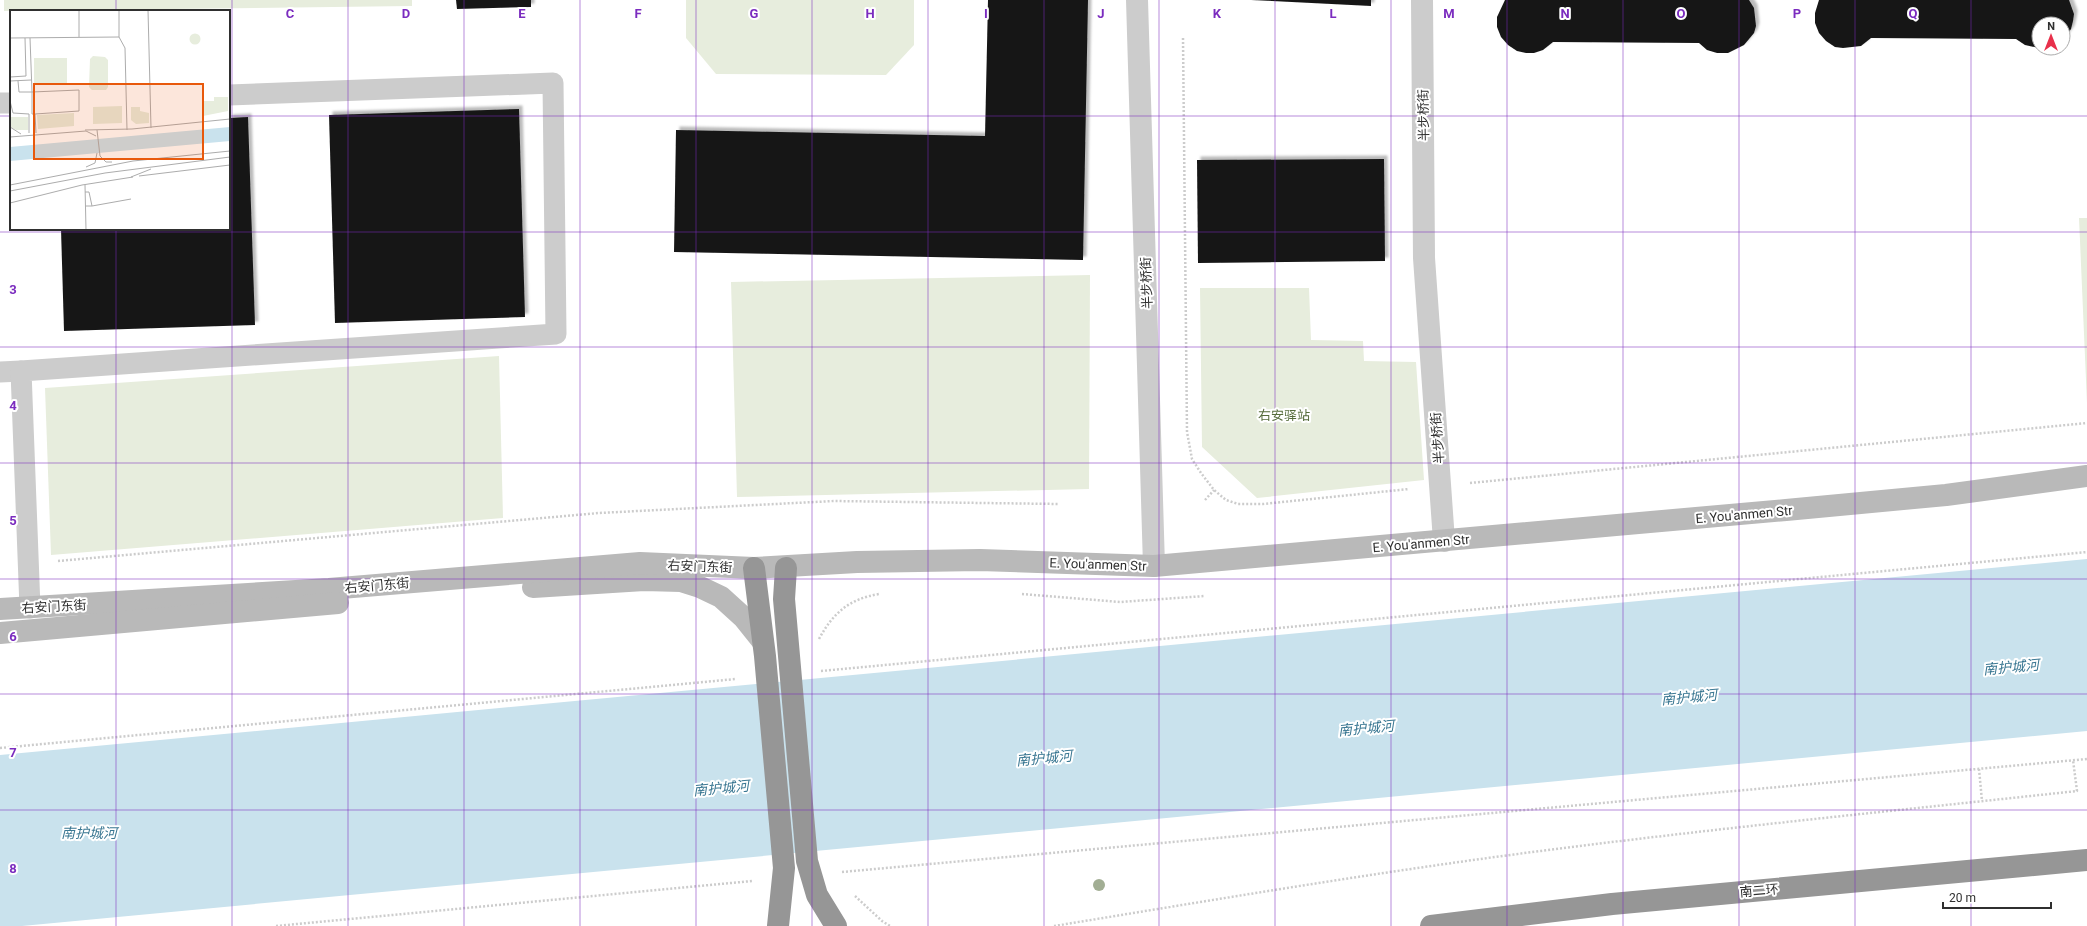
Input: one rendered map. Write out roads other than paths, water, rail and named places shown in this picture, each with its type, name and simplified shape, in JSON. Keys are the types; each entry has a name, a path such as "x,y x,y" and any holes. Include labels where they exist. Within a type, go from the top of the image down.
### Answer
{"highway":[{"path":"754,568 764,649 784,868 778,926"},
{"path":"786,568 784,599 790,651 807,860 817,895 836,926"},
{"name":"南二环","path":"1431,926 1620,903 2087,860"}],"street":[{"name":"半步桥街","path":"1137,0 1154,566"},
{"name":"半步桥街","path":"1422,0 1424,258 1444,540"},
{"name":"E. You'anmen Str","path":"754,568 786,568 857,562 980,560 1154,566 1946,495 2087,476"},
{"name":"右安门东街","path":"0,610 329,589 640,563 754,568"},
{"path":"0,633 507,589 662,580 681,581 700,587 721,597 743,617 764,649"}],"lane":[{"path":"0,372 21,372 556,334 554,83 230,95"},
{"path":"21,372 30,608"}],"water":[{"name":"南护城河","path":"2087,559 2087,731 22,926 0,926 0,755"}],"park label":[{"name":"右安驿站","path":"1284,415"}]}
